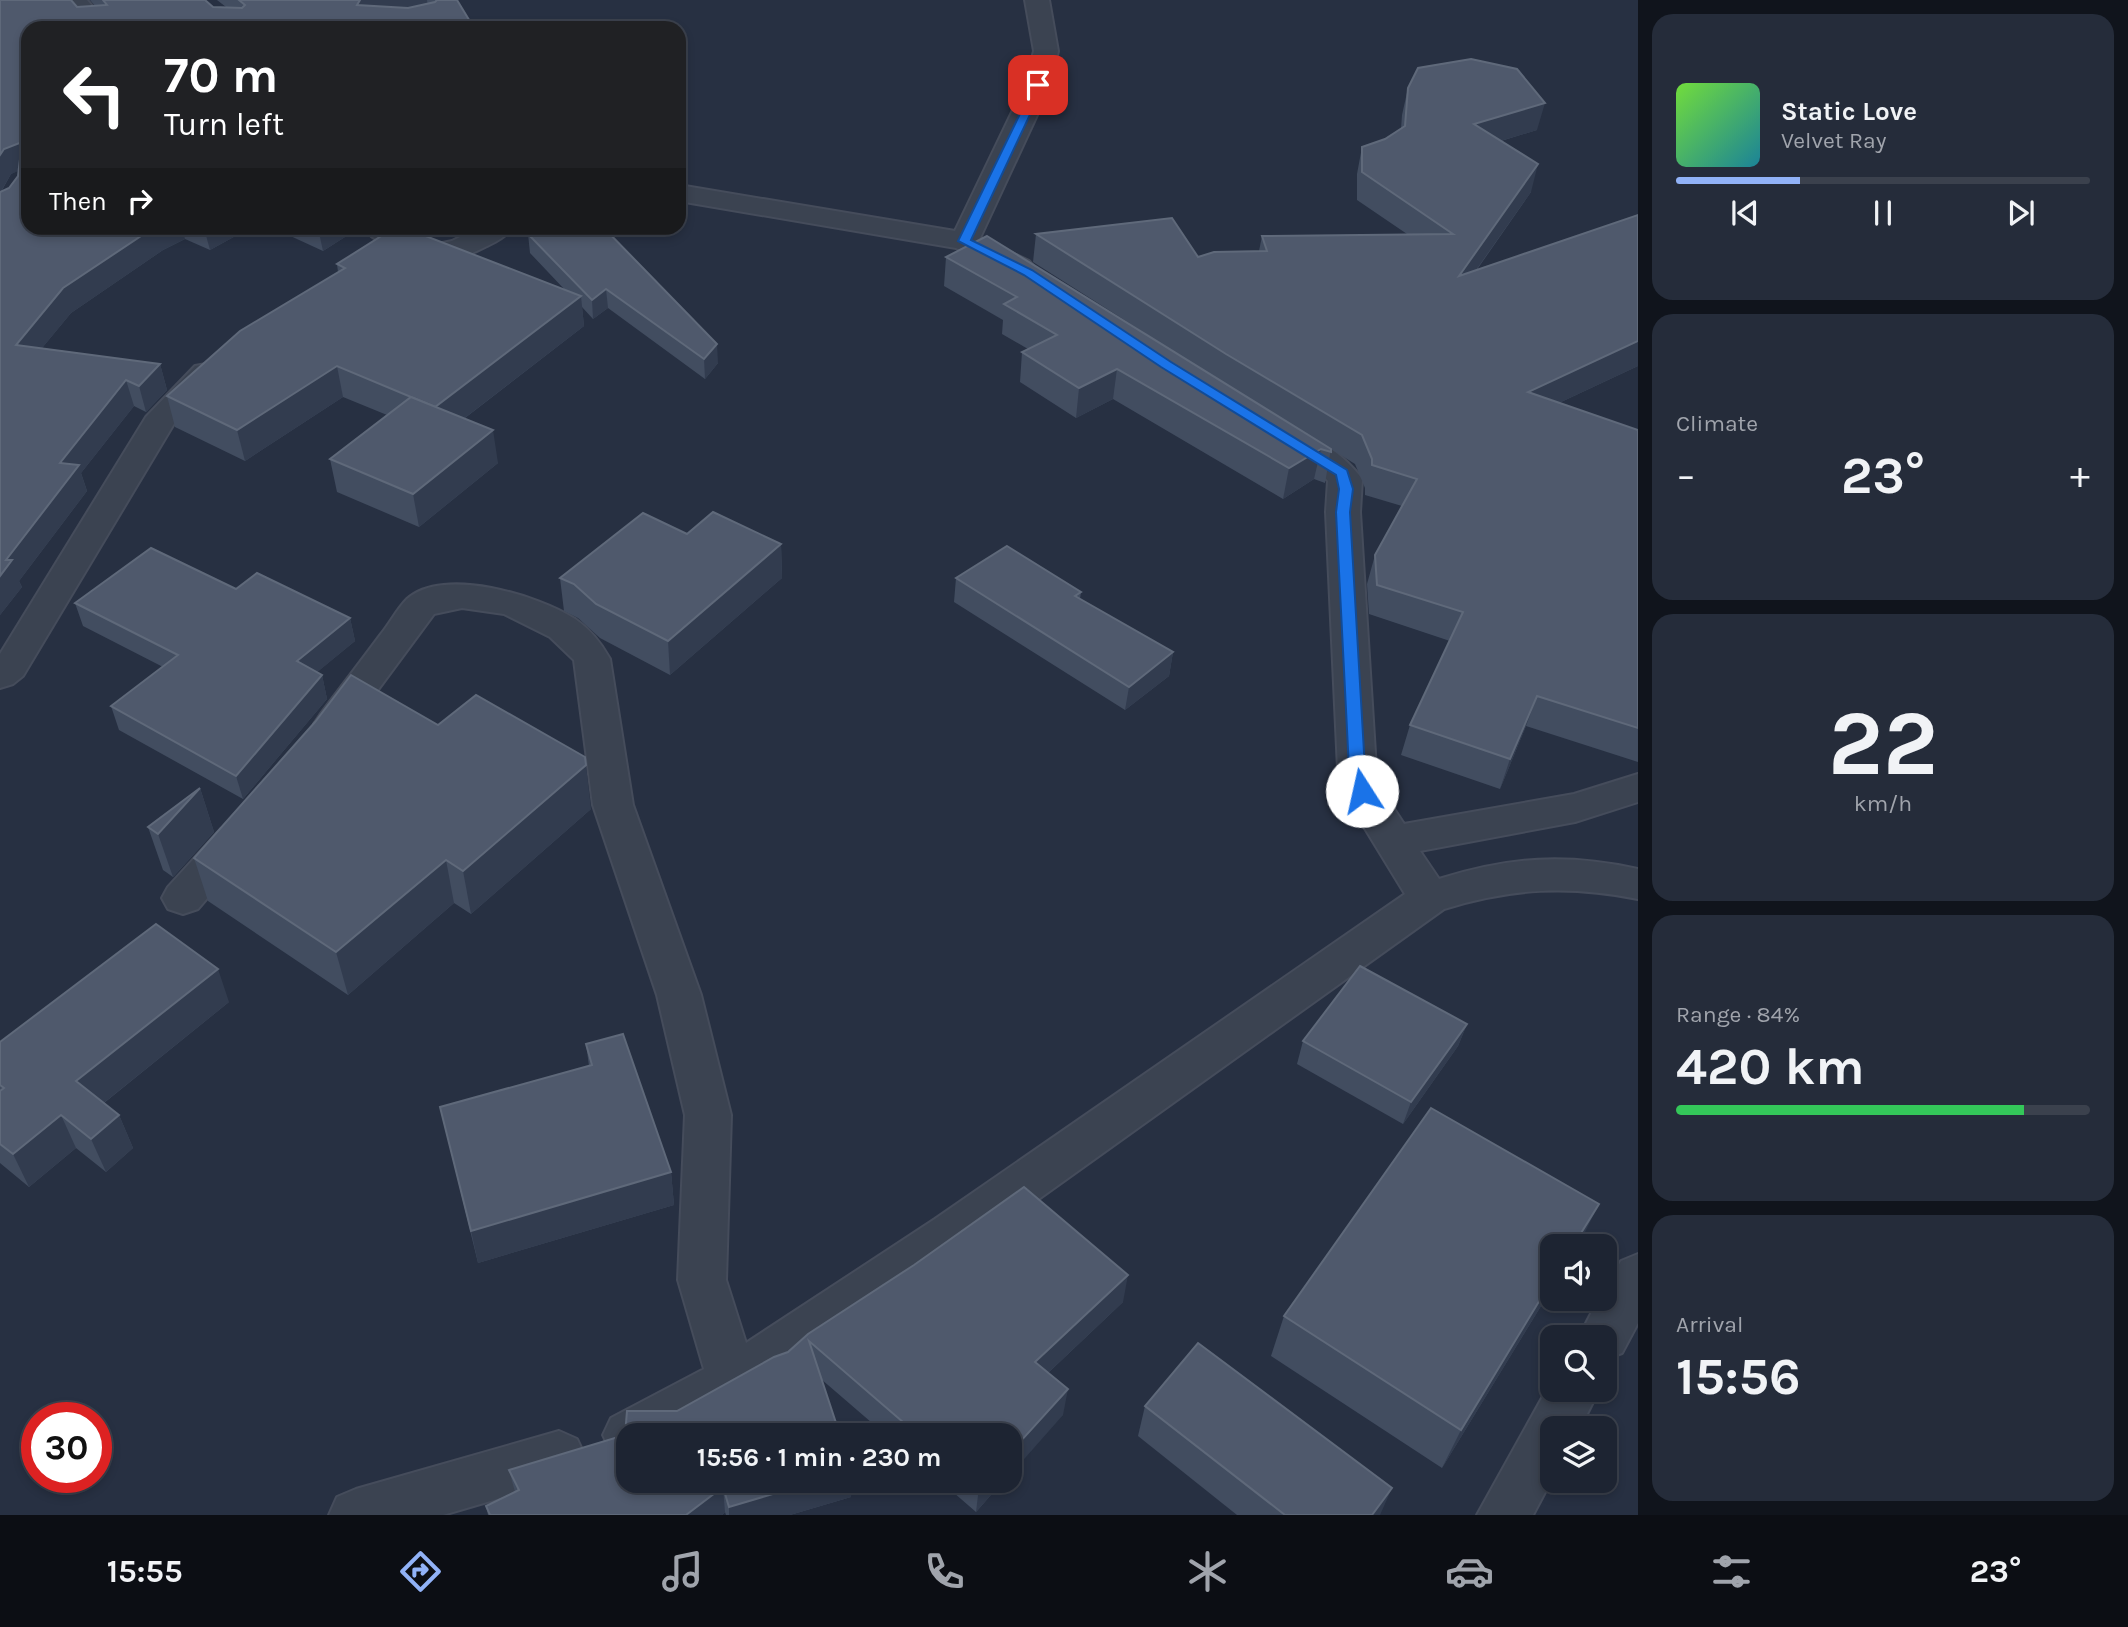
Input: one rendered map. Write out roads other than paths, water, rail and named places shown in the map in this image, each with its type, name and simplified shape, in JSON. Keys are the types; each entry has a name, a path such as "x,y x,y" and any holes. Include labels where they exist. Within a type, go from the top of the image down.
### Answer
{"street":[{"path":"75,0 92,21"},
{"path":"964,241 1038,85 1046,51 1037,0"},
{"path":"686,194 964,241 1009,261 1047,284"},
{"path":"368,261 388,235"},
{"path":"391,235 428,252 449,253 484,235"},
{"path":"0,675 10,667 26,643 162,417 196,382 228,356"},
{"path":"1261,422 1332,465 1345,479 1343,512 1357,769 1362,791 1429,898"},
{"path":"310,754 421,606 439,597 453,594 476,598 536,614 572,632 586,645 593,659 614,805 679,995 708,1115 702,1280 732,1380"},
{"path":"1393,841 1575,808 1638,789"},
{"path":"183,898 256,816"},
{"path":"651,1423 732,1380 952,1234 1429,898 1484,880 1531,873 1589,873 1638,884"},
{"path":"1611,1325 1638,1276"},
{"path":"356,1515 616,1439"},
{"path":"1504,1515 1540,1450"}]}
